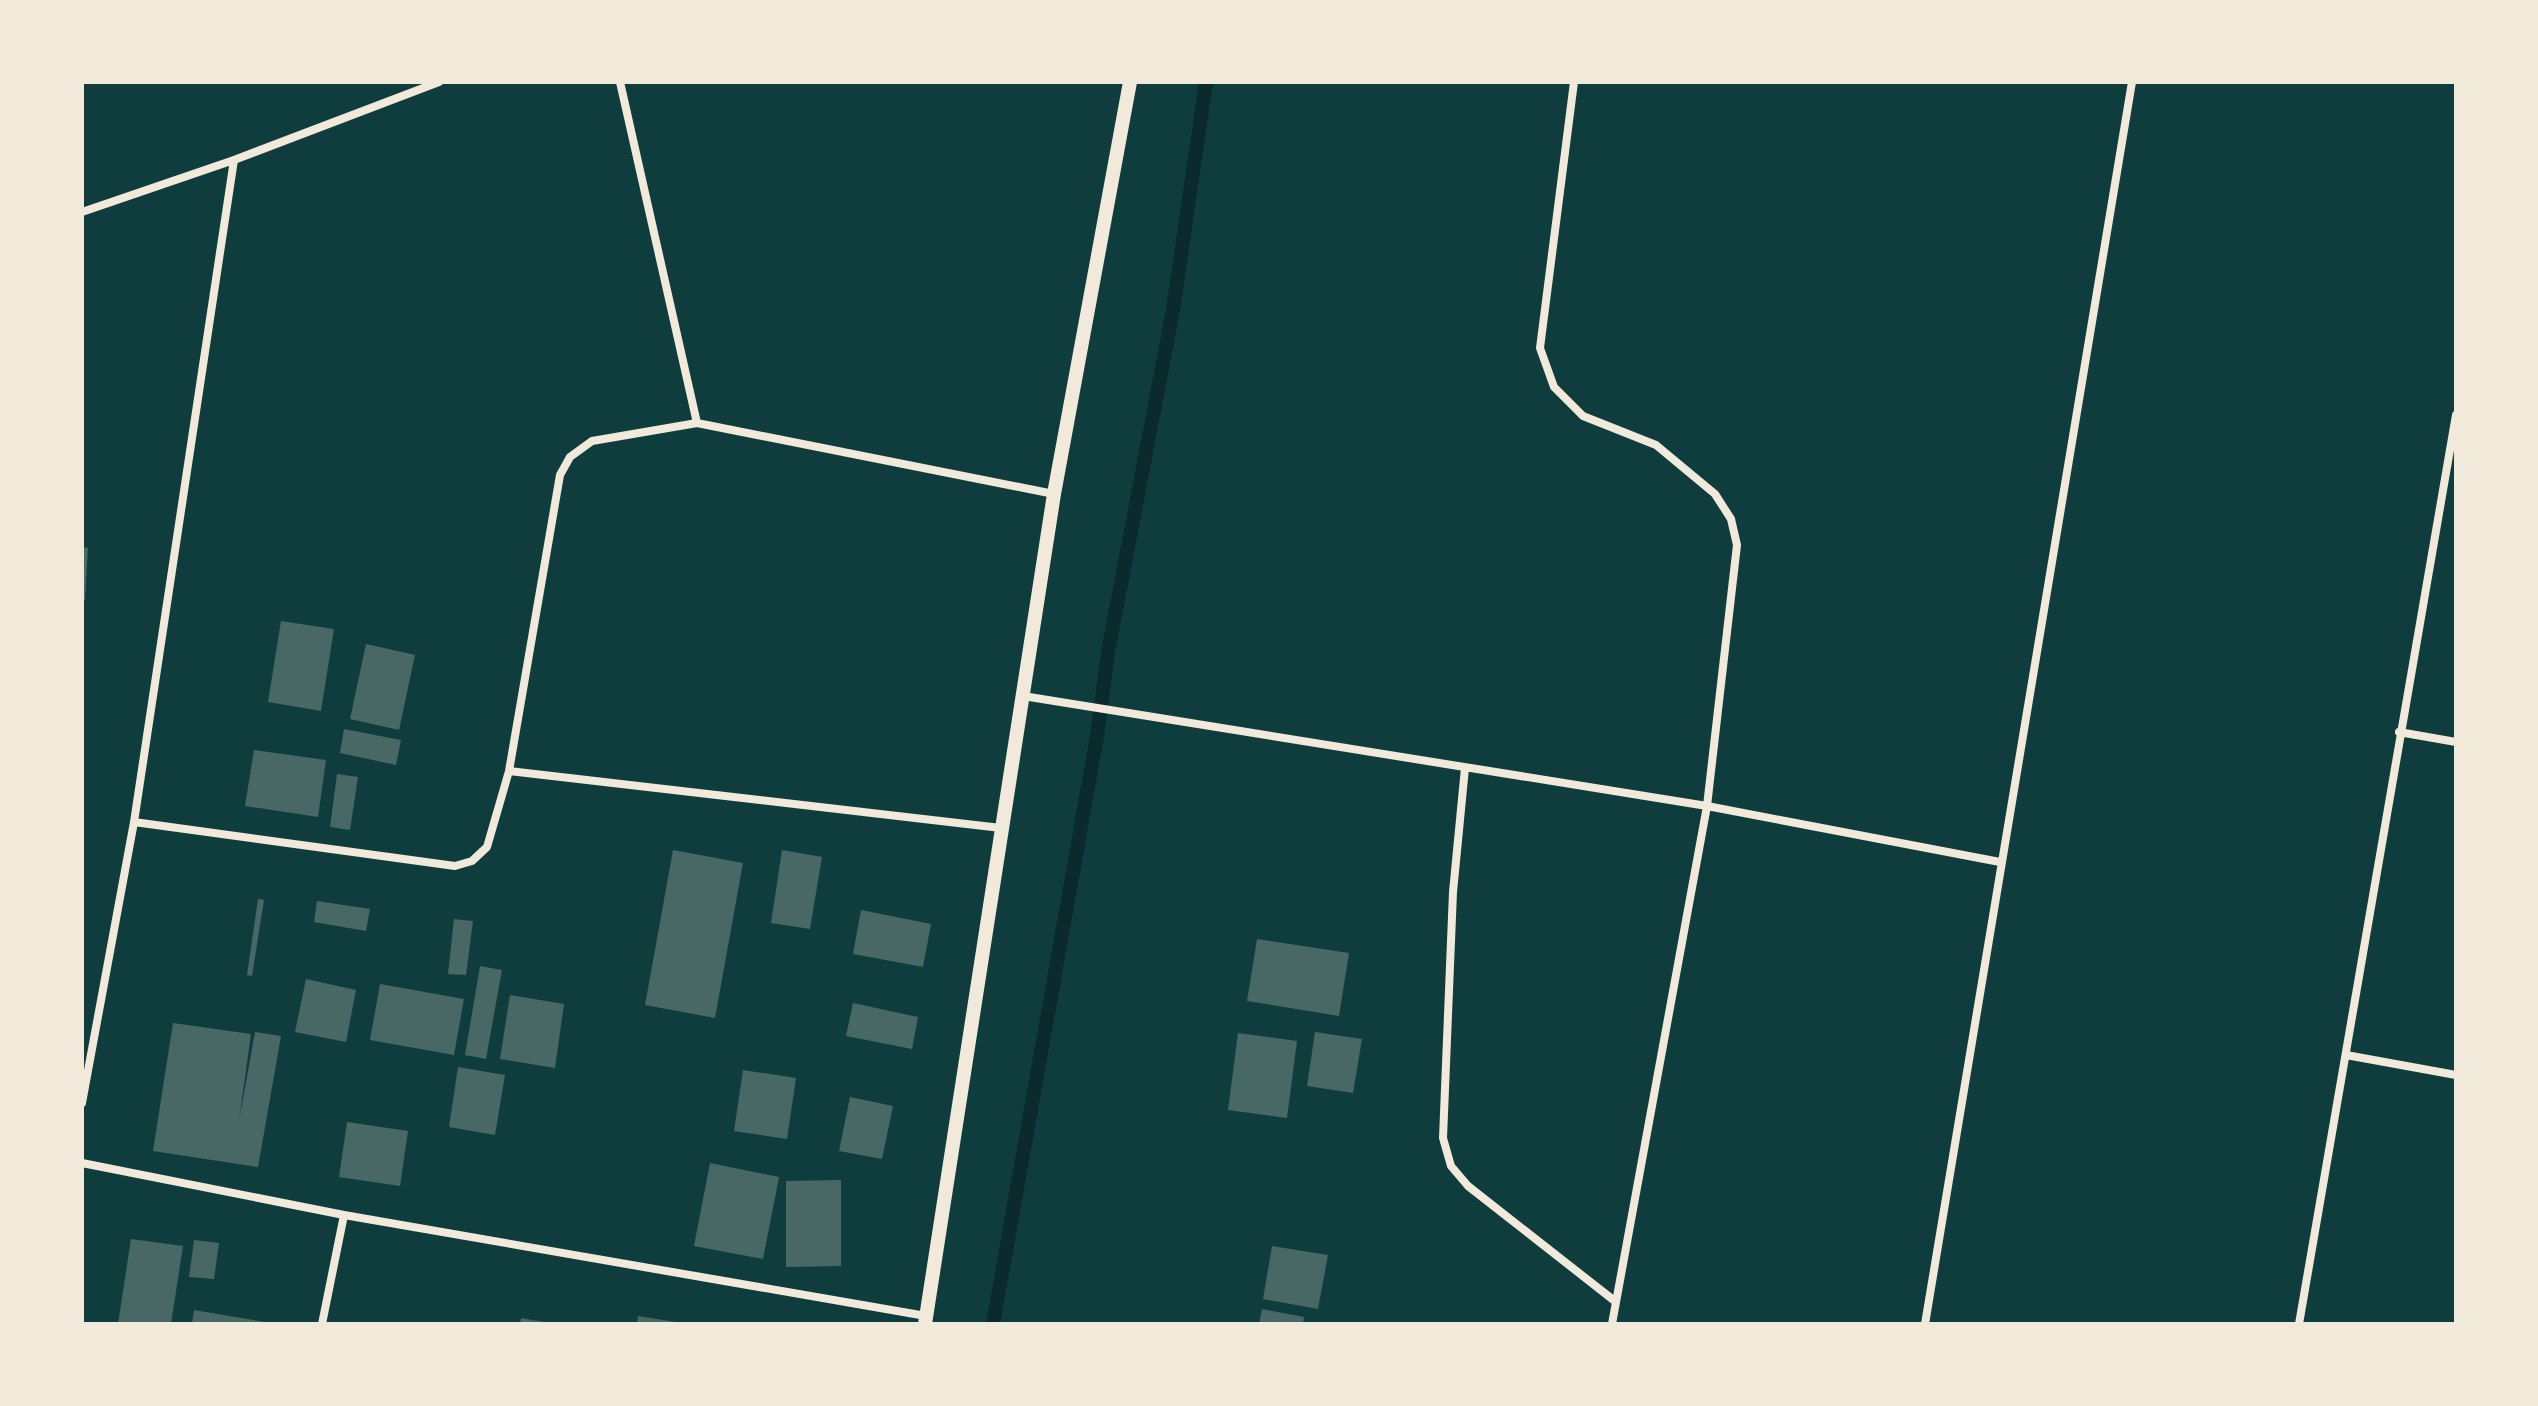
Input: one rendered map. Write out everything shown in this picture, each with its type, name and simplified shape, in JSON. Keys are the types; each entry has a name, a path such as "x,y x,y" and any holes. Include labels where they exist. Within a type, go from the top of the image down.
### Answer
{"street":[{"path":"82,212 234,160 439,82"},
{"path":"620,82 697,423"},
{"path":"82,1163 344,1215 926,1320 1054,494 1130,82"},
{"path":"1574,82 1540,348 1554,387 1583,416 1656,445 1715,494 1731,519 1737,545 1707,806 1612,1324"},
{"path":"1925,1324 2132,82"},
{"path":"82,1103 134,822 234,160"},
{"path":"2299,1324 2456,415"},
{"path":"134,822 455,866 472,861 487,847 509,771 560,475 570,457 592,441 697,423 1054,494"},
{"path":"1023,696 1707,806 2000,862"},
{"path":"2399,732 2456,742"},
{"path":"1465,768 1453,892 1443,1138 1451,1166 1468,1186 1616,1302"},
{"path":"509,771 1001,828"},
{"path":"2346,1055 2456,1075"},
{"path":"322,1324 344,1215"}],"building":[{"path":"82,547 88,548 85,600 82,600"},
{"path":"281,621 334,629 321,711 268,702"},
{"path":"366,644 415,655 399,730 350,719"},
{"path":"344,729 401,740 396,765 340,753"},
{"path":"254,750 326,760 318,817 245,806"},
{"path":"337,774 358,777 350,830 330,827"},
{"path":"673,850 743,863 715,1018 645,1005"},
{"path":"782,850 822,857 810,929 771,923"},
{"path":"258,899 264,900 252,976 247,975"},
{"path":"317,901 370,909 366,931 314,922"},
{"path":"861,910 931,924 923,967 853,954"},
{"path":"454,919 473,921 466,975 448,974"},
{"path":"1257,939 1349,953 1339,1016 1247,1001"},
{"path":"480,966 502,970 486,1059 465,1055"},
{"path":"306,979 356,990 346,1042 295,1032"},
{"path":"380,984 464,999 454,1055 370,1040"},
{"path":"510,995 564,1004 555,1068 500,1059"},
{"path":"853,1003 918,1017 912,1049 846,1036"},
{"path":"173,1023 251,1034 239,1121 255,1032 281,1036 258,1167 153,1151"},
{"path":"1315,1032 1362,1039 1353,1093 1307,1086"},
{"path":"1238,1033 1297,1041 1287,1118 1228,1110"},
{"path":"458,1067 505,1075 495,1135 449,1127"},
{"path":"743,1070 796,1078 787,1139 734,1131"},
{"path":"850,1097 893,1106 882,1159 839,1151"},
{"path":"347,1122 408,1131 400,1186 339,1177"},
{"path":"710,1163 779,1177 763,1259 694,1246"},
{"path":"841,1180 841,1266 786,1267 786,1181"},
{"path":"131,1239 183,1246 171,1324 118,1324"},
{"path":"194,1240 219,1243 214,1279 189,1277"},
{"path":"1272,1246 1328,1255 1318,1309 1263,1299"},
{"path":"1262,1309 1304,1317 1303,1324 1259,1324"},
{"path":"194,1310 265,1322 265,1324 192,1324"},
{"path":"638,1316 676,1322 676,1324 637,1324"},
{"path":"521,1318 544,1322 544,1324 520,1324"}],"waterway":[{"path":"993,1324 1097,736 1108,652 1173,310 1206,82"}]}
